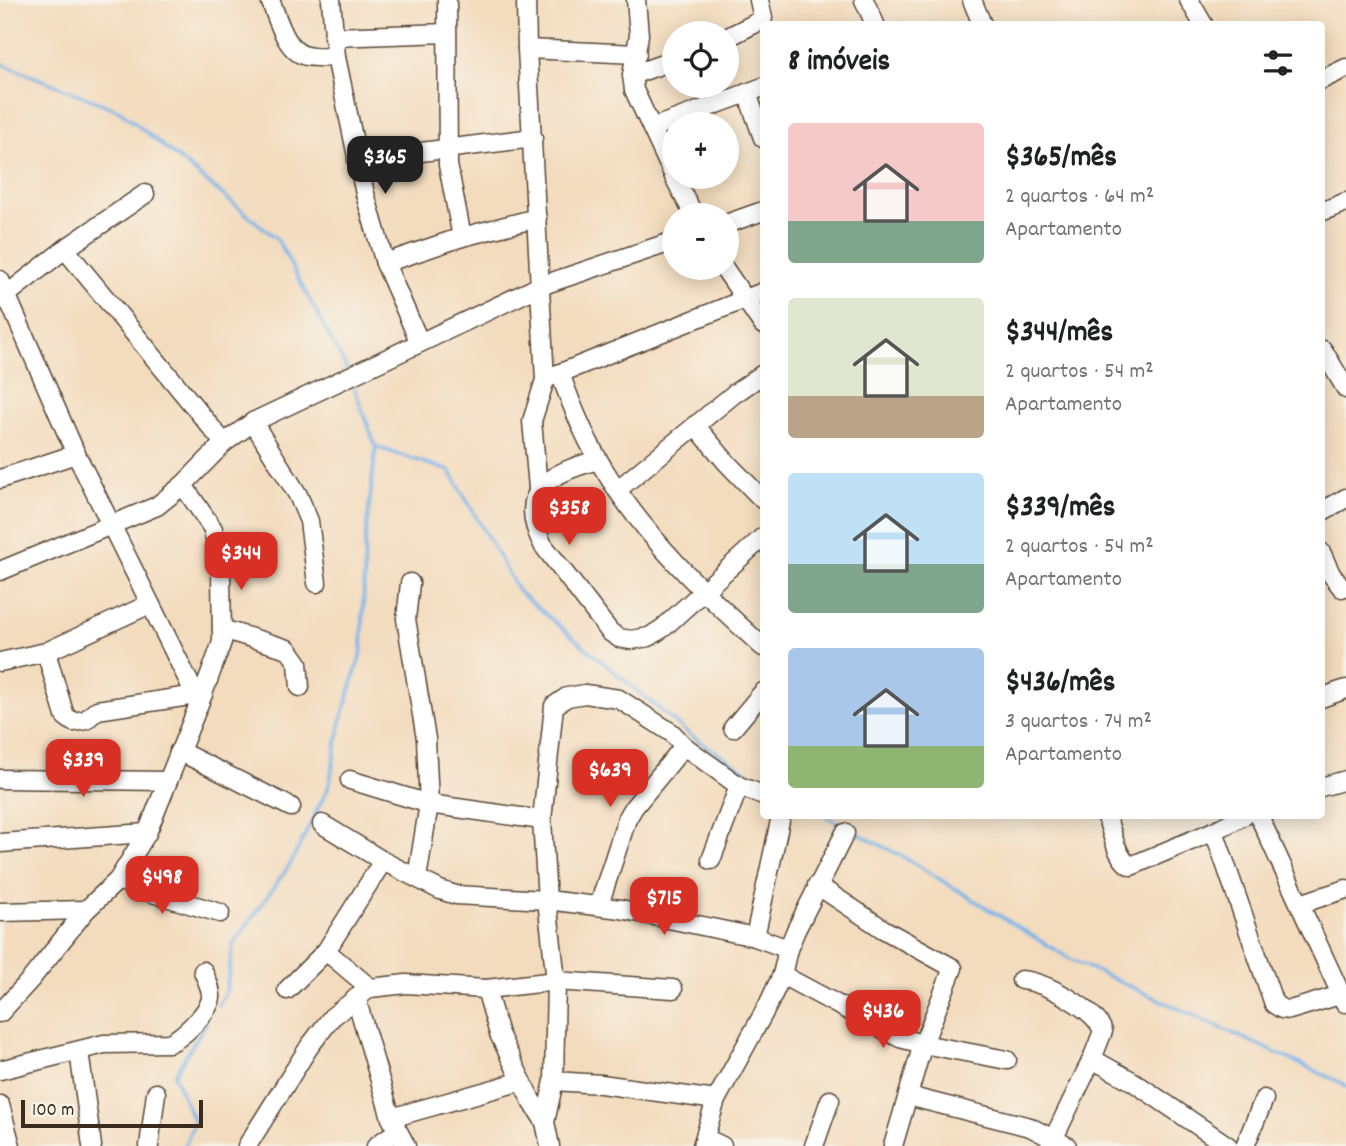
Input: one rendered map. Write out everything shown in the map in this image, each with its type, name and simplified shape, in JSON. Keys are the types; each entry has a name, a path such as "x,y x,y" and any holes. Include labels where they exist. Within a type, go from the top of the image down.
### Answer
{"street":[{"path":"270,0 288,40 299,53 306,56 336,57"},
{"path":"331,0 336,57 357,160 385,263 419,341"},
{"path":"447,0 447,149 462,237"},
{"path":"526,0 540,286 552,376 574,410 598,460 617,490 669,556 701,591 760,644"},
{"path":"636,0 639,36 632,75 634,90 662,150"},
{"path":"739,32 763,18 759,0"},
{"path":"864,0 874,21"},
{"path":"972,0 981,21"},
{"path":"1189,0 1201,21"},
{"path":"333,37 447,33"},
{"path":"527,49 637,54"},
{"path":"632,75 662,64"},
{"path":"1325,78 1346,68"},
{"path":"652,128 755,90 760,120"},
{"path":"357,160 533,138"},
{"path":"145,194 3,291 110,525 200,695"},
{"path":"1325,210 1346,202"},
{"path":"739,219 760,212"},
{"path":"385,263 462,237 537,218"},
{"path":"0,571 157,506 183,485 224,443 253,422 419,341 540,286 662,246"},
{"path":"65,249 224,443"},
{"path":"732,280 760,321"},
{"path":"760,293 552,376 532,421 538,488 533,509 535,530 543,545 610,632 619,638 631,640 649,637 663,628 760,540"},
{"path":"1325,353 1346,389"},
{"path":"617,490 695,425 760,376"},
{"path":"253,422 298,495 309,520 317,583"},
{"path":"695,425 760,497"},
{"path":"0,479 76,454"},
{"path":"538,488 560,472 598,460"},
{"path":"0,1013 86,910 118,880 146,833 222,642 221,570 213,529 183,485"},
{"path":"1325,510 1346,498"},
{"path":"1325,561 1342,588"},
{"path":"410,583 406,619 426,739 429,804 417,878"},
{"path":"0,662 46,652 150,604"},
{"path":"222,629 288,649 298,663 300,687"},
{"path":"46,652 65,716 74,722 86,720 97,710 200,695"},
{"path":"1325,697 1346,690"},
{"path":"545,1122 554,1081 556,981 542,820 554,706 567,697 585,694 619,699 672,733 684,746 738,786 760,794"},
{"path":"733,728 760,696"},
{"path":"599,905 627,819 684,746"},
{"path":"179,751 291,807"},
{"path":"0,779 167,781"},
{"path":"350,780 429,804 542,820"},
{"path":"1325,786 1346,780"},
{"path":"711,860 738,786"},
{"path":"755,937 780,819"},
{"path":"1107,819 1121,857 1128,865 1137,864 1237,819"},
{"path":"1213,831 1274,1004 1290,1010 1342,993 1260,819"},
{"path":"322,824 383,861 440,890 456,895 599,905 755,937 788,949"},
{"path":"0,843 146,833"},
{"path":"722,1146 704,1142 716,1100 782,975 788,949 817,885 845,833"},
{"path":"287,990 326,951 383,861"},
{"path":"118,880 220,913"},
{"path":"817,885 883,929 953,968 923,1044 893,1146"},
{"path":"1300,904 1346,889"},
{"path":"0,912 86,910"},
{"path":"326,951 363,993 398,1132"},
{"path":"0,1070 104,1044 175,1041 203,1016 211,1000 211,990 204,971"},
{"path":"782,975 900,1038 1007,1060"},
{"path":"908,1096 1030,1127 1057,1144 1103,1031 1101,1025 1079,1005 1051,987 1021,980"},
{"path":"247,1146 309,1047 332,1017 363,993 406,984 486,989 556,981 673,989"},
{"path":"486,989 499,1034 545,1122 551,1146"},
{"path":"79,1051 92,1146"},
{"path":"1092,1059 1122,1075 1228,1146"},
{"path":"376,1146 398,1132 522,1081"},
{"path":"554,1081 601,1084 716,1100"},
{"path":"149,1146 156,1093"},
{"path":"1245,1146 1264,1099"},
{"path":"814,1146 830,1100"},
{"path":"0,1105 11,1146"}],"waterway":[{"path":"0,63 120,111 277,239 348,371"},
{"path":"352,382 376,447 450,471 519,592 690,735 760,780"},
{"path":"218,1005 226,991 233,945 291,863 329,786 341,721 362,650 365,543 376,447"},
{"path":"831,819 905,858 1072,960 1346,1087"},
{"path":"185,1146 194,1122 174,1075 206,1023"}]}
